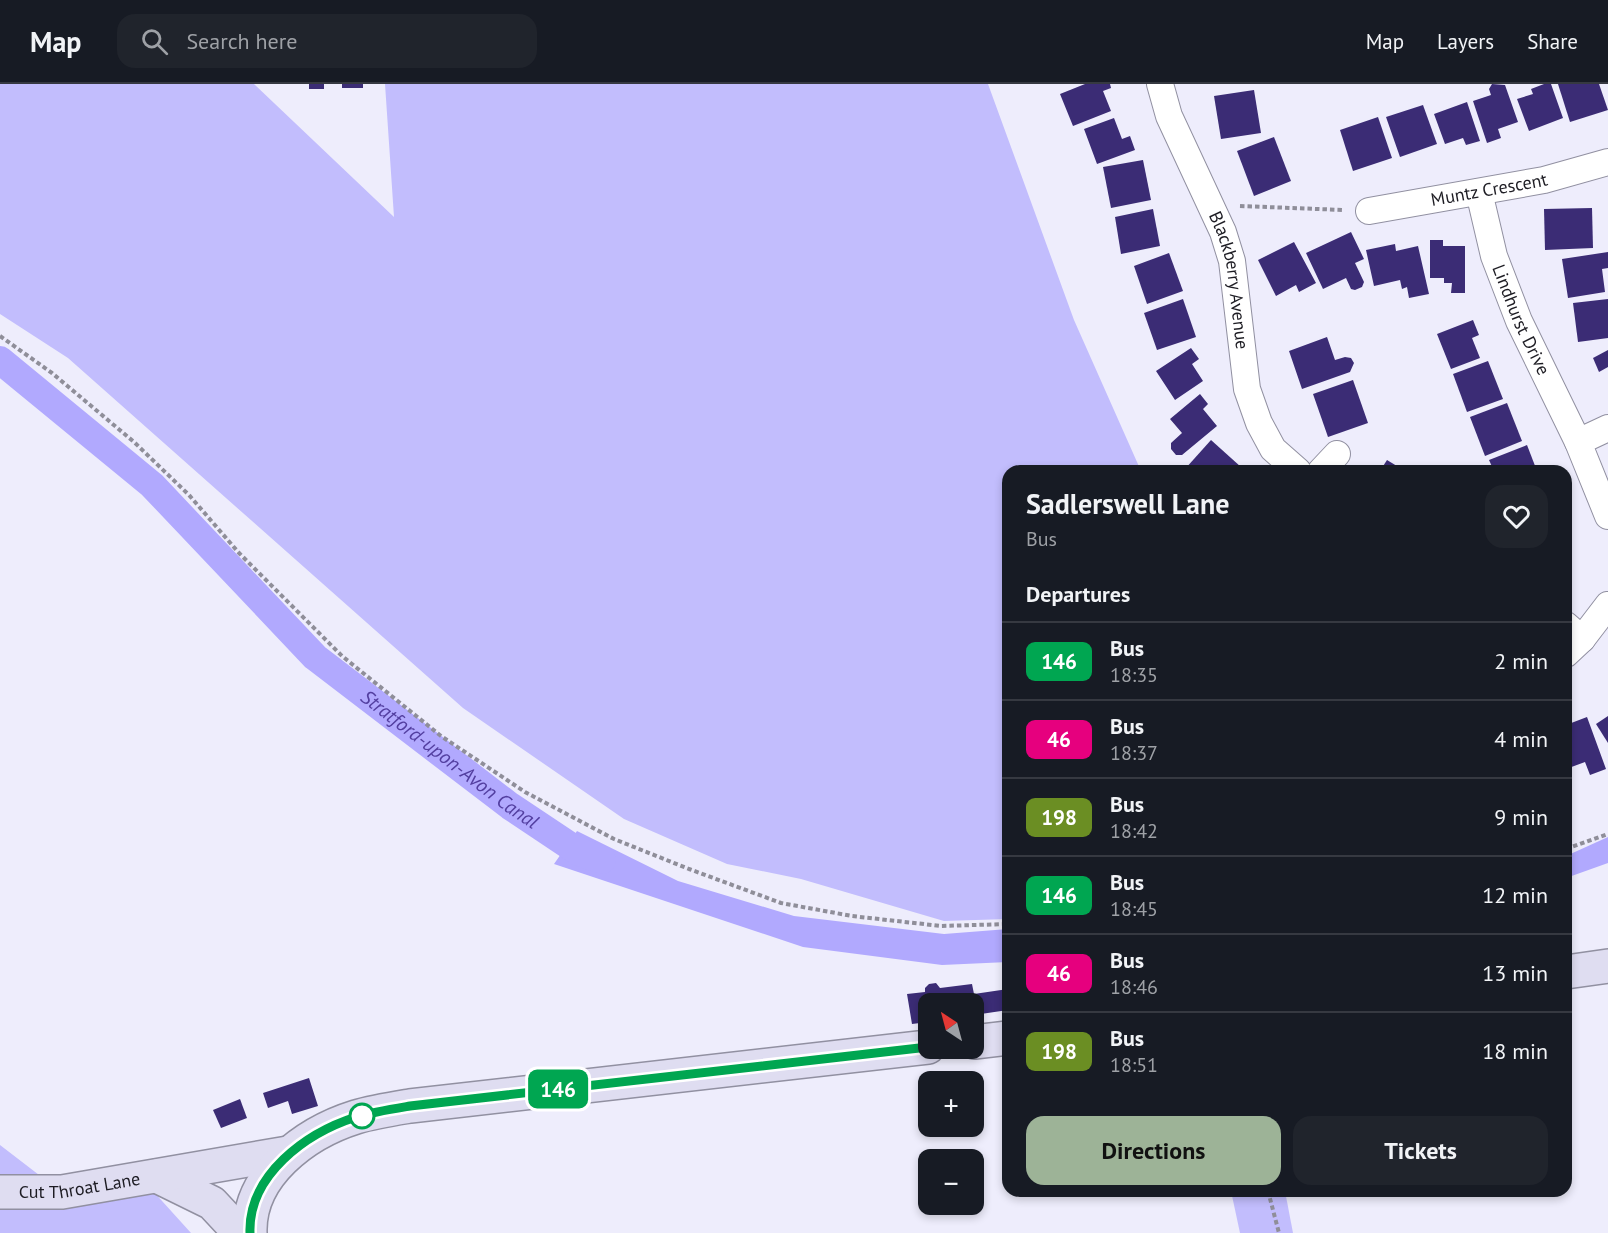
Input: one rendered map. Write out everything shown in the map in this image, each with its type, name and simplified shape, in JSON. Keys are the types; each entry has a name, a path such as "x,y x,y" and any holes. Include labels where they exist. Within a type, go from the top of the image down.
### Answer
{"main road":[{"path":"1572,971 1608,966"},
{"path":"984,1041 1002,1039"},
{"path":"250,1233 250,1218 255,1201 269,1175 288,1153 321,1132 355,1117 410,1106 918,1048"},
{"name":"Cut Throat Lane","path":"0,1192 62,1192 288,1153"},
{"name":"Cut Throat Lane","path":"157,1176 212,1203 240,1233"}],"street":[{"name":"Blackberry Avenue","path":"1160,84 1169,116 1223,232 1232,261 1247,389 1259,423 1273,449 1291,465"},
{"name":"Muntz Crescent","path":"1368,211 1544,180 1608,162"},
{"name":"Lindhurst Drive","path":"1479,192 1494,256 1518,321 1578,442 1608,516"},
{"path":"1578,442 1608,428"},
{"path":"1572,638 1608,605"}],"path":[{"path":"1210,205 1368,211"},
{"path":"0,336 52,373 134,442 189,495 239,553 342,656 441,736 525,792 614,839 781,903 852,916 941,926 1002,924"},
{"path":"1572,847 1608,834"},
{"path":"1270,1197 1279,1233"}],"shaded area":[{"path":"0,84 254,84 394,217 385,84 988,84 1074,320 1138,465 1002,465 1002,919 944,921 801,879 727,864 624,819 463,708 68,358 0,314"},
{"path":"577,831 678,881 794,916 944,934 1002,929 1002,962 942,965 803,947 554,864"},
{"path":"1608,837 1608,863 1572,876 1572,853"},
{"path":"0,1145 69,1198 153,1191 191,1233 0,1233"},
{"path":"1232,1197 1286,1197 1293,1233 1240,1233"}],"building":[{"path":"309,84 324,84 324,89 309,89"},
{"path":"342,84 363,84 363,88 342,88"},
{"path":"1085,84 1110,84 1111,88 1103,91 1111,111 1073,126 1060,94"},
{"path":"1492,84 1505,85 1518,122 1498,129 1501,138 1487,143 1473,101 1491,95 1489,89"},
{"path":"1551,84 1563,118 1529,131 1517,99 1533,94 1531,89"},
{"path":"1558,84 1599,84 1608,110 1570,122"},
{"path":"1254,90 1261,133 1221,139 1214,96"},
{"path":"1467,102 1480,141 1466,145 1463,138 1445,144 1434,114"},
{"path":"1423,105 1437,144 1400,157 1386,117"},
{"path":"1378,117 1392,158 1353,171 1340,130"},
{"path":"1114,118 1122,139 1130,136 1135,150 1097,164 1084,129"},
{"path":"1274,137 1291,181 1254,196 1237,151"},
{"path":"1143,160 1151,200 1111,208 1103,167"},
{"path":"1592,208 1593,248 1545,250 1544,209"},
{"path":"1153,209 1160,246 1121,254 1115,217"},
{"path":"1351,232 1364,259 1355,263 1364,282 1362,287 1351,289 1346,278 1323,289 1306,253"},
{"path":"1430,240 1443,240 1443,246 1465,246 1465,293 1451,293 1452,283 1444,283 1444,278 1430,278"},
{"path":"1294,242 1316,283 1299,292 1296,285 1276,296 1258,260"},
{"path":"1395,244 1396,251 1418,246 1429,294 1409,298 1407,287 1402,289 1400,280 1374,286 1366,250"},
{"path":"1608,252 1608,268 1602,269 1605,292 1568,298 1562,259"},
{"path":"1169,253 1183,291 1147,304 1134,266"},
{"path":"1183,299 1196,337 1157,350 1144,313"},
{"path":"1608,299 1608,338 1578,342 1573,303"},
{"path":"1473,320 1479,335 1472,338 1480,358 1451,369 1437,334"},
{"path":"1327,337 1335,360 1351,358 1354,363 1350,372 1302,389 1289,351"},
{"path":"1191,348 1199,359 1192,364 1203,381 1175,400 1156,371"},
{"path":"1608,350 1608,367 1599,372 1593,358"},
{"path":"1488,361 1503,399 1467,412 1453,374"},
{"path":"1353,380 1368,423 1328,437 1313,394"},
{"path":"1200,394 1208,404 1203,409 1217,426 1182,455 1176,455 1171,449 1171,443 1182,433 1170,419"},
{"path":"1507,403 1522,441 1485,456 1470,417"},
{"path":"1211,440 1239,465 1189,465"},
{"path":"1527,445 1535,465 1491,465 1489,460"},
{"path":"1387,460 1395,465 1384,465"},
{"path":"1608,716 1608,743 1596,724"},
{"path":"1587,717 1606,769 1590,775 1585,762 1572,767 1572,723"},
{"path":"936,983 940,988 972,984 974,993 918,993 918,1023 912,1024 907,994 925,992 929,984"},
{"path":"1002,990 1002,1011 984,1014 984,993 981,993"},
{"path":"309,1078 318,1106 292,1114 288,1101 268,1108 263,1093"},
{"path":"240,1099 247,1118 221,1128 213,1110"}],"waterway":[{"name":"Stratford-upon-Avon Canal","path":"0,360 152,485 315,657 510,806 579,852 602,860"}],"bus line":[{"name":"146","path":"250,1233 250,1218 255,1201 269,1175 288,1153 321,1132 355,1117 410,1106 918,1048"}]}
